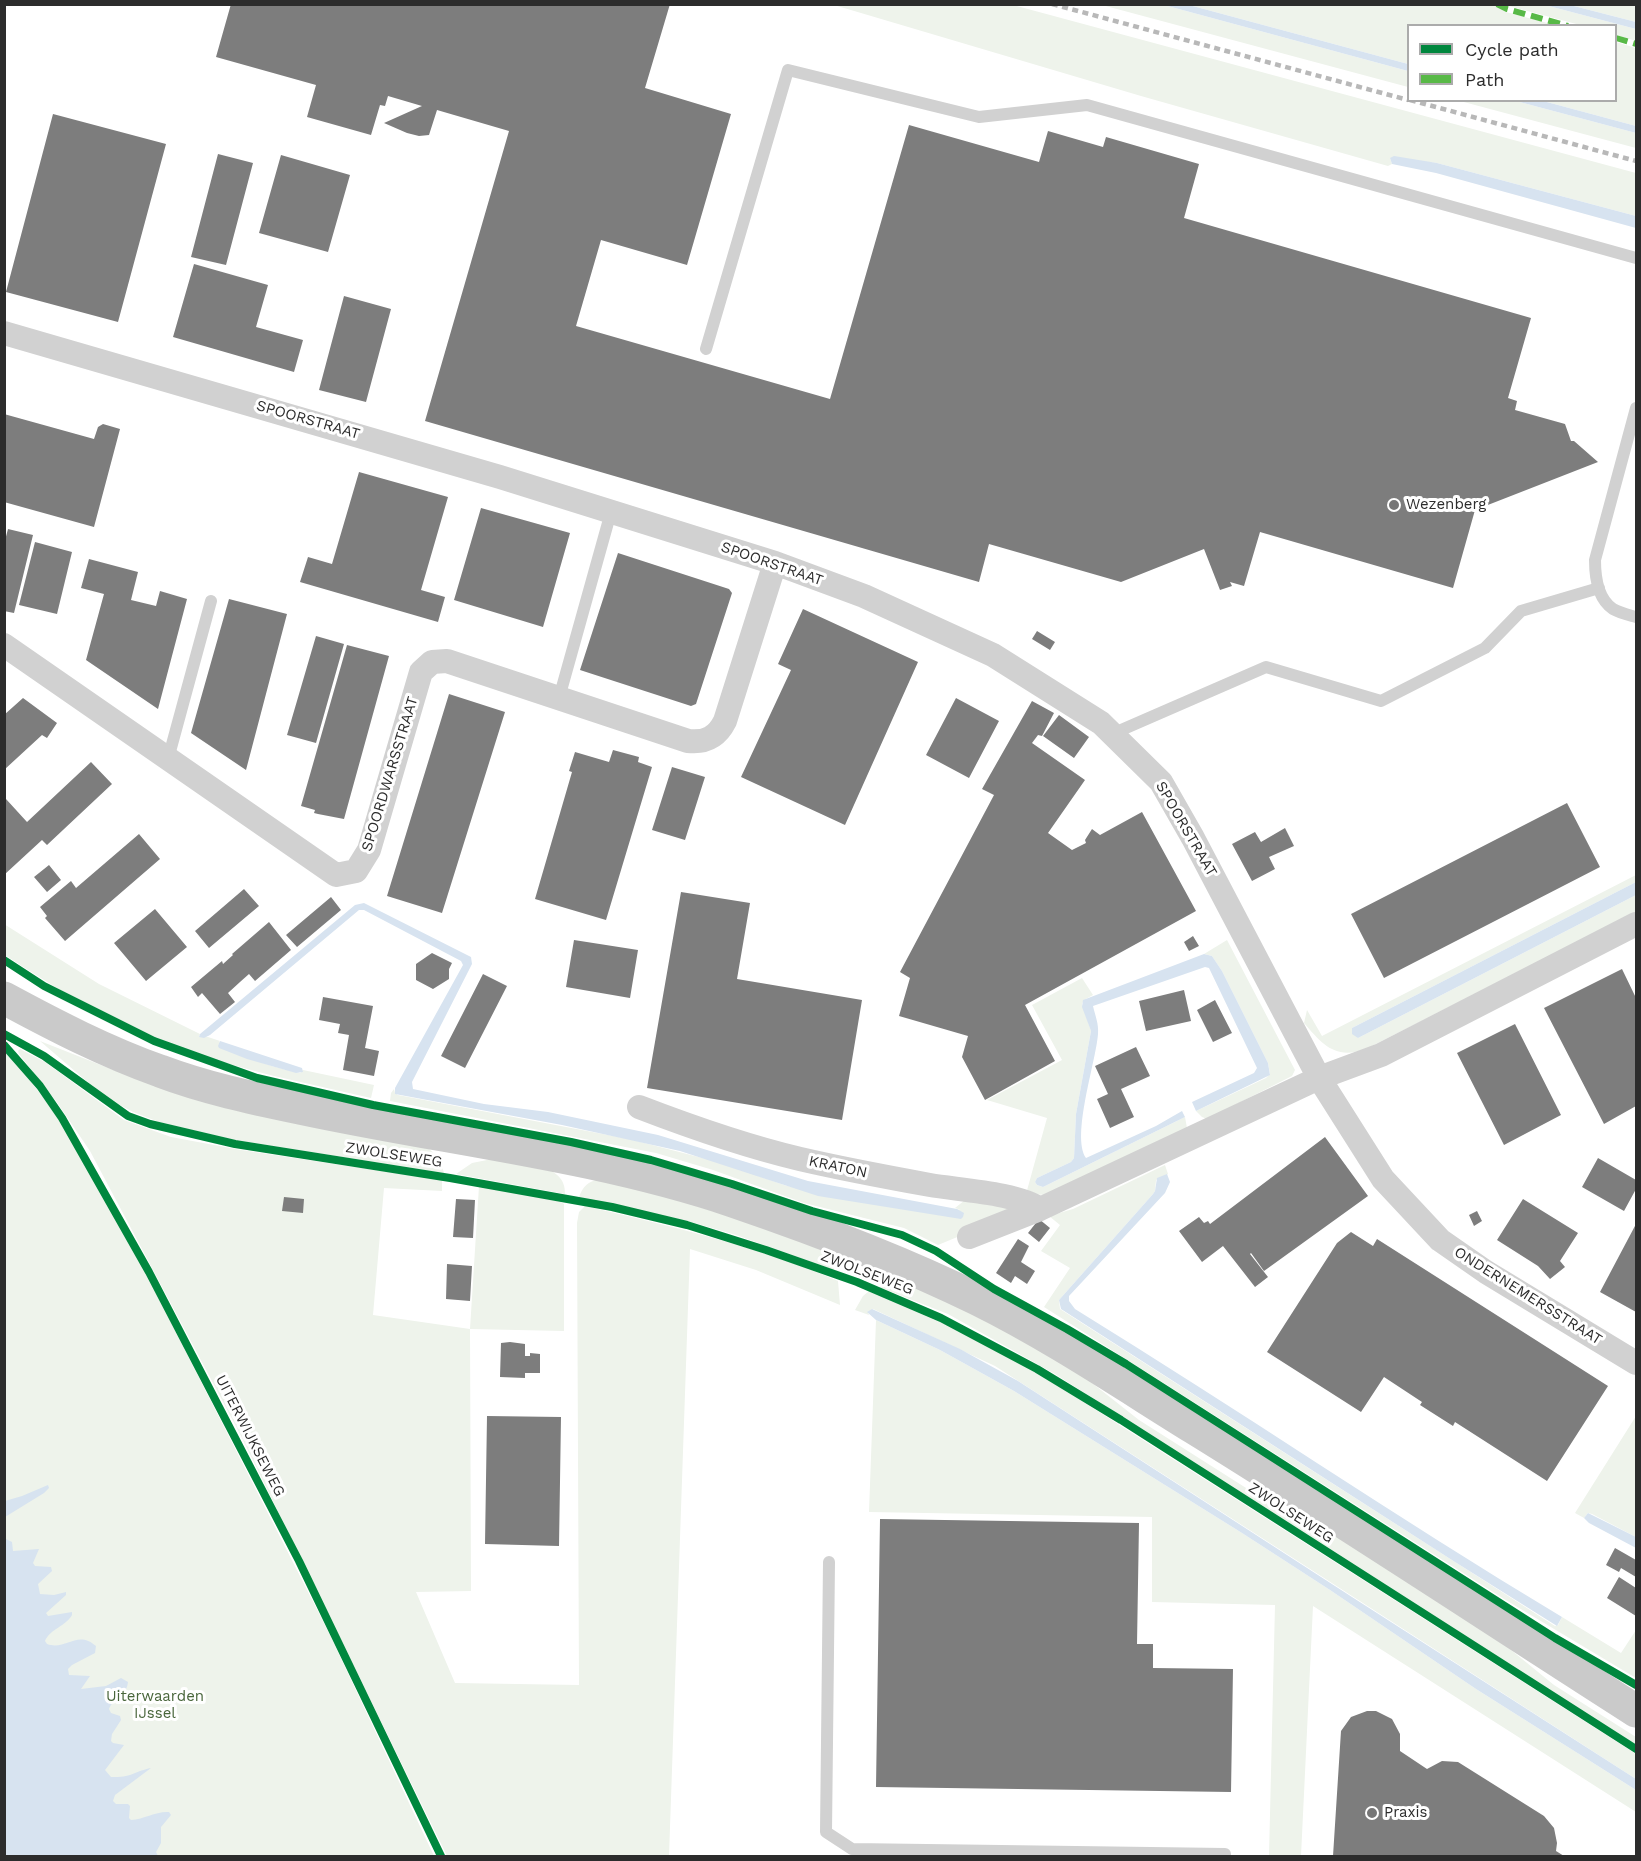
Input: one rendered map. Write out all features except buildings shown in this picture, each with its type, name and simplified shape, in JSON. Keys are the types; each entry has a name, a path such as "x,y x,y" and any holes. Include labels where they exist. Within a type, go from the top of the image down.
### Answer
{"main road":[{"name":"ZWOLSEWEG","path":"4,998 120,1056 196,1083 328,1115 562,1158 679,1185 774,1216 897,1263 978,1299 1052,1340 1636,1711"}],"street":[{"name":"SPOORSTRAAT","path":"4,333 489,473 775,563 864,596 993,655 1101,723 1161,782 1193,838 1319,1078"},
{"name":"SPOORDWARSSTRAAT","path":"4,645 336,875 356,871 369,850 421,672 432,662 447,662 688,741 698,742 714,736 724,721 775,563"},
{"path":"969,1237 1040,1209 1319,1078 1381,1055 1636,924"},
{"name":"ONDERNEMERSSTRAAT","path":"1319,1078 1383,1179 1440,1240 1486,1272 1636,1363"},
{"name":"KRATON","path":"639,1107 751,1146 798,1158 930,1185 1015,1199 1033,1204 1040,1209"}],"lane":[{"path":"706,349 788,70 979,117 1087,105 1636,258"},
{"path":"1636,408 1595,560 1595,578 1606,603 1615,610 1636,617"},
{"path":"559,698 611,512"},
{"path":"1112,734 1266,667 1381,701 1485,648 1521,611 1599,588"},
{"path":"168,759 211,601"},
{"path":"829,1562 826,1832 852,1849 1225,1854 1225,1857"}],"green space":[{"path":"834,5 1013,5 1636,173 1636,216 1437,163 1390,158 1392,164 1388,166"},
{"path":"1102,5 1164,5 1407,71 1407,87"},
{"path":"1189,5 1493,5 1506,12 1551,24 1407,24 1407,64"},
{"path":"1505,5 1545,5 1636,29 1636,41 1617,35 1617,24 1576,24"},
{"path":"1570,5 1636,5 1636,22"},
{"path":"1617,42 1636,48 1636,126 1547,102 1617,102"},
{"path":"1464,102 1520,102 1636,133 1636,148"},
{"path":"1636,875 1636,882 1352,1028 1358,1038 1636,895 1636,912 1368,1048 1347,1053 1331,1049 1304,1023 1307,1010 1322,1036"},
{"path":"4,924 99,984 200,1034 199,1037 220,1041 248,1057 278,1068 300,1073 303,1070 374,1085 371,1098 226,1063 178,1047 133,1028 67,994 5,955"},
{"path":"1227,940 1295,1070 1292,1076 1207,1119 1196,1111 1270,1074 1268,1063 1222,971 1212,956 1204,954"},
{"path":"1082,978 1093,995 1084,1000 1082,1004 1091,1031 1076,1114 1074,1158 1071,1162 1037,1178 1035,1182 1037,1185 1043,1187 1185,1117 1187,1128 1047,1195 1026,1194 1047,1118 987,1100 1062,1060 1032,1005"},
{"path":"40,1041 116,1071 425,1145 440,1159 444,1173 235,1140 159,1122 133,1112 105,1097"},
{"path":"20,1049 45,1062 124,1120 171,1137 241,1150 442,1180 442,1191 384,1188 373,1315 470,1329 471,1591 416,1592 455,1683 579,1685 577,1223 579,1212 585,1206 681,1229 776,1257 838,1281 840,1305 756,1270 690,1249 669,1856 447,1856 240,1434 90,1151 56,1101 19,1054"},
{"name":"Uiterwaarden IJssel","path":"4,1051 22,1070 60,1120 136,1254 329,1633 434,1856 5,1856"},
{"path":"394,1089 398,1095 629,1139 718,1162 787,1186 961,1210 955,1208 965,1200 1006,1207 1013,1214 938,1245 904,1228 804,1203 713,1170 656,1153 390,1101"},
{"path":"497,1158 529,1163 550,1170 564,1184 565,1194 456,1174 472,1163"},
{"path":"1165,1165 1168,1174 1156,1180 1153,1194 1059,1300 1060,1309 1555,1626 1562,1617 1621,1653 1636,1630 1636,1678 1504,1599 1044,1307 1070,1268 1041,1251 1060,1225 1049,1216 1073,1209"},
{"path":"599,1179 679,1199 822,1248 832,1257 834,1270 736,1235 688,1221 579,1197 586,1185"},
{"path":"479,1186 564,1204 564,1331 470,1329"},
{"path":"901,1282 915,1285 950,1301 1073,1368 1139,1420 1265,1500 1350,1544 1489,1632 1554,1685 1636,1737 1636,1745 1055,1374 948,1314 879,1287"},
{"path":"869,1291 958,1330 1008,1356 1063,1389 1636,1754 1636,1779 995,1366 873,1309 868,1312 869,1315 855,1310 863,1296"},
{"path":"876,1320 940,1350 1014,1391 1242,1533 1476,1689 1636,1790 1636,1812 1313,1606 1301,1856 1269,1856 1275,1605 1152,1602 1152,1517 869,1512"},
{"path":"1636,1416 1636,1537 1592,1514 1588,1513 1584,1518 1575,1513"}],"shaded area":[{"path":"1164,5 1189,5 1407,64 1407,71"},
{"path":"1545,5 1570,5 1636,22 1636,29"},
{"path":"1520,102 1547,102 1636,126 1636,133"},
{"path":"1394,156 1437,163 1636,216 1636,228 1436,173 1392,164 1390,158"},
{"path":"1636,882 1636,895 1358,1038 1352,1034 1352,1028"},
{"path":"364,903 471,957 472,964 412,1082 413,1089 484,1104 548,1112 658,1135 808,1181 957,1209 964,1213 963,1217 961,1219 818,1196 680,1151 562,1125 395,1094 395,1088 463,965 461,961 364,910 359,910 210,1035 204,1038 199,1037 355,905"},
{"path":"1204,954 1212,956 1222,971 1268,1063 1270,1075 1196,1111 1192,1102 1254,1073 1257,1068 1209,968 1205,967 1093,1006 1098,1034 1081,1133 1082,1148 1086,1158 1156,1126 1182,1111 1185,1117 1043,1187 1037,1185 1035,1182 1037,1178 1071,1162 1074,1158 1076,1114 1091,1031 1082,1007 1083,1000"},
{"path":"220,1041 302,1068 303,1072 296,1073 247,1059 219,1048"},
{"path":"1167,1174 1170,1182 1165,1193 1069,1296 1069,1301 1075,1309 1562,1617 1557,1626 1061,1309 1059,1300 1153,1194 1157,1178"},
{"path":"872,1309 960,1349 1018,1381 1636,1779 1636,1790 1476,1689 1242,1533 1014,1391 940,1350 876,1320 867,1312"},
{"path":"48,1485 49,1488 44,1493 5,1517 5,1501"},
{"path":"1588,1513 1636,1537 1636,1548 1589,1523 1584,1518"},
{"path":"4,1538 12,1542 13,1551 39,1549 33,1563 35,1566 51,1567 52,1571 38,1584 40,1594 54,1595 66,1592 66,1595 46,1613 48,1616 72,1612 72,1615 47,1637 45,1641 47,1644 60,1645 83,1640 96,1646 95,1653 68,1669 69,1675 90,1676 81,1689 106,1686 121,1678 128,1682 125,1690 109,1709 111,1713 120,1716 121,1720 112,1734 111,1741 124,1745 105,1770 111,1777 118,1777 151,1768 115,1795 113,1801 116,1804 130,1806 129,1818 131,1820 169,1812 171,1815 161,1827 161,1843 156,1852 158,1856 5,1856"}],"railway":[{"path":"1052,4 1407,100"},
{"path":"1417,102 1636,161"}],"marked path":[{"path":"1497,4 1561,24"},
{"path":"1617,38 1636,44"}],"cycle path":[{"path":"4,960 44,986 154,1041 257,1078 373,1105 571,1142 651,1160 812,1211 902,1235 936,1251 994,1289 1126,1364 1555,1638 1636,1685"},
{"path":"4,1034 44,1056 128,1116 150,1124 235,1144 450,1178 612,1207 687,1225 857,1282 941,1318 1037,1369 1121,1420 1636,1749"},
{"name":"UITERWIJKSEWEG","path":"4,1045 40,1086 62,1118 149,1272 299,1561 441,1856"}],"place":[{"name":"Wezenberg","path":"1394,505"},
{"name":"Praxis","path":"1372,1813"}]}
